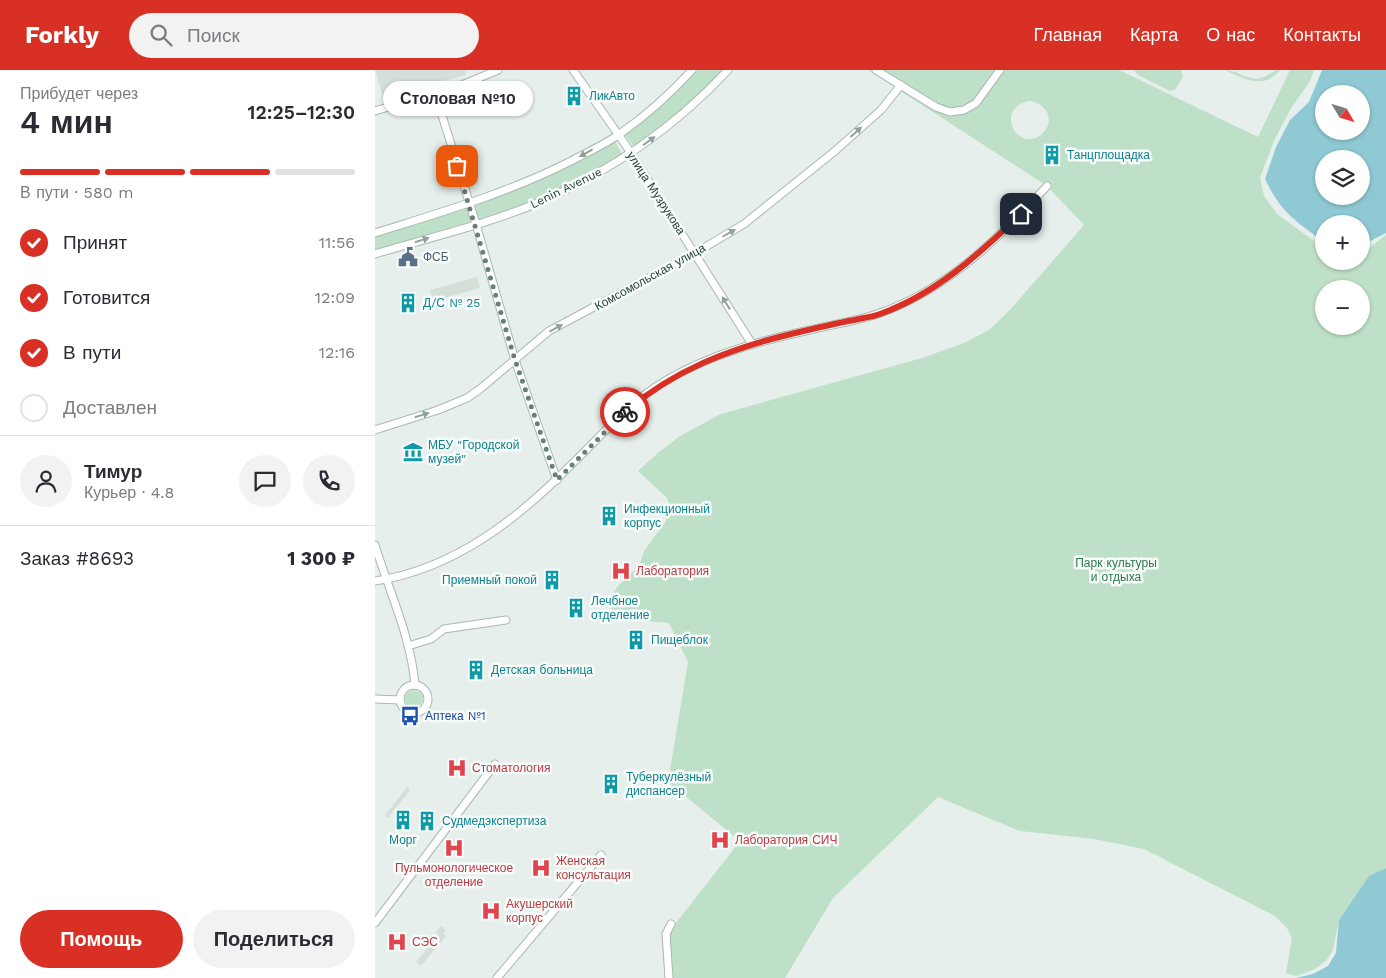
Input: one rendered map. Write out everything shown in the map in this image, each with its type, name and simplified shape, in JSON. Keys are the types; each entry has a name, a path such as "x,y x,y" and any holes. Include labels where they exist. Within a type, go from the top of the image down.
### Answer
{"street":[{"path":"375,111 457,87 498,70"},
{"name":"улица Музрукова","path":"573,70 619,134 752,344"},
{"name":"Lenin Avenue","path":"375,233 469,204 543,175 619,134 657,106 693,70"},
{"name":"Lenin Avenue","path":"375,254 475,224 541,201 578,184 631,154 661,132 687,111 728,70"},
{"path":"876,70 936,107 951,112 977,103 999,72"},
{"name":"Комсомольская улица","path":"375,430 438,410 467,398 549,331 695,253 744,224 835,151 881,110 901,86"},
{"path":"435,94 515,360 557,480"},
{"path":"375,581 419,570 469,548 511,520 557,480 623,414 647,393 691,367 752,344 879,314 911,300 945,280 970,261 1021,214 1047,186"},
{"path":"375,545 409,646 415,685"},
{"path":"409,646 431,639 444,629 506,620"},
{"path":"415,685 426,693 427,702 423,710 410,713 403,708 400,700 406,688 415,685"},
{"path":"375,699 400,700"},
{"path":"375,923 495,764"},
{"path":"497,978 601,854"},
{"path":"669,978 666,934 671,924"}],"shaded area":[{"path":"375,70 465,70 466,75 383,97"},
{"path":"477,277 480,288 433,301 430,290"},
{"path":"407,787 410,790 388,818 385,815"},
{"path":"441,926 446,930 443,933 446,936 421,966 416,962 438,935 436,932"}],"green space":[{"path":"695,70 725,70 686,109 635,148 624,134"},
{"name":"Парк культуры и отдыха","path":"868,70 1119,70 1258,137 1290,70 1314,70 1310,81 1290,110 1274,141 1260,178 1264,196 1277,214 1315,241 1315,270 1370,270 1370,247 1386,235 1386,868 1369,876 1339,920 1333,950 1326,961 1315,969 1296,976 1286,973 1292,938 1287,928 1275,916 1144,849 1094,839 1020,831 938,797 833,898 785,978 673,978 669,932 740,841 668,782 688,662 669,623 626,619 615,615 608,602 618,586 639,566 644,551 666,521 670,506 667,498 638,471 680,436 721,414 922,358 964,343 989,330 1010,310 1084,225 1047,186","holes":["1029,101 1038,103 1045,109 1049,120 1043,133 1038,137 1029,139 1016,133 1011,119 1013,111 1019,105","1050,149 1054,149 1059,154 1058,161 1053,163 1046,159 1045,154"]},
{"path":"1134,70 1181,70 1183,76 1176,89 1170,91 1138,75"},
{"path":"1225,70 1257,79 1280,70 1267,80 1254,81 1239,77"},
{"path":"614,140 623,155 566,187 540,199 479,221 474,205 545,176"},
{"path":"467,208 472,222 375,251 375,236"},
{"path":"410,690 418,690 423,695 421,706 410,708 405,703 405,695"}],"water":[{"path":"1322,70 1386,70 1386,233 1370,241 1370,215 1315,215 1315,235 1283,208 1265,179 1276,147 1290,120 1309,102 1315,87 1315,140 1370,140 1370,85 1316,85"},
{"path":"1386,868 1386,978 1296,978 1313,974 1328,966 1336,953 1339,920 1369,876"}],"way so far":[{"path":"457,166 515,360 557,480 625,412"}],"place":[{"name":"ЛикАвто","path":"574,96"},
{"name":"Танцплощадка","path":"1052,155"},
{"name":"Столовая №10","path":"457,166"},
{"name":"ФСБ","path":"408,257"},
{"name":"Д/С № 25","path":"408,303"},
{"name":"МБУ \"Городской музей\"","path":"413,452"},
{"name":"Инфекционный корпус","path":"609,516"},
{"name":"Лаборатория","path":"621,571"},
{"name":"Приемный покой","path":"552,580"},
{"name":"Лечбное отделение","path":"576,608"},
{"name":"Пищеблок","path":"636,640"},
{"name":"Детская больница","path":"476,670"},
{"name":"Аптека №1","path":"410,716"},
{"name":"Стоматология","path":"457,768"},
{"name":"Туберкулёзный диспансер","path":"611,784"},
{"name":"Морг","path":"403,820"},
{"name":"Судмедэкспертиза","path":"427,821"},
{"name":"Лаборатория СИЧ","path":"720,840"},
{"name":"Пульмонологическое отделение","path":"454,848"},
{"name":"Женская консультация","path":"541,868"},
{"name":"Акушерский корпус","path":"491,911"},
{"name":"СЭС","path":"397,942"}],"route":[{"path":"625,412 647,393 691,367 752,344 879,314 911,300 945,280 970,261 1021,214"}]}
